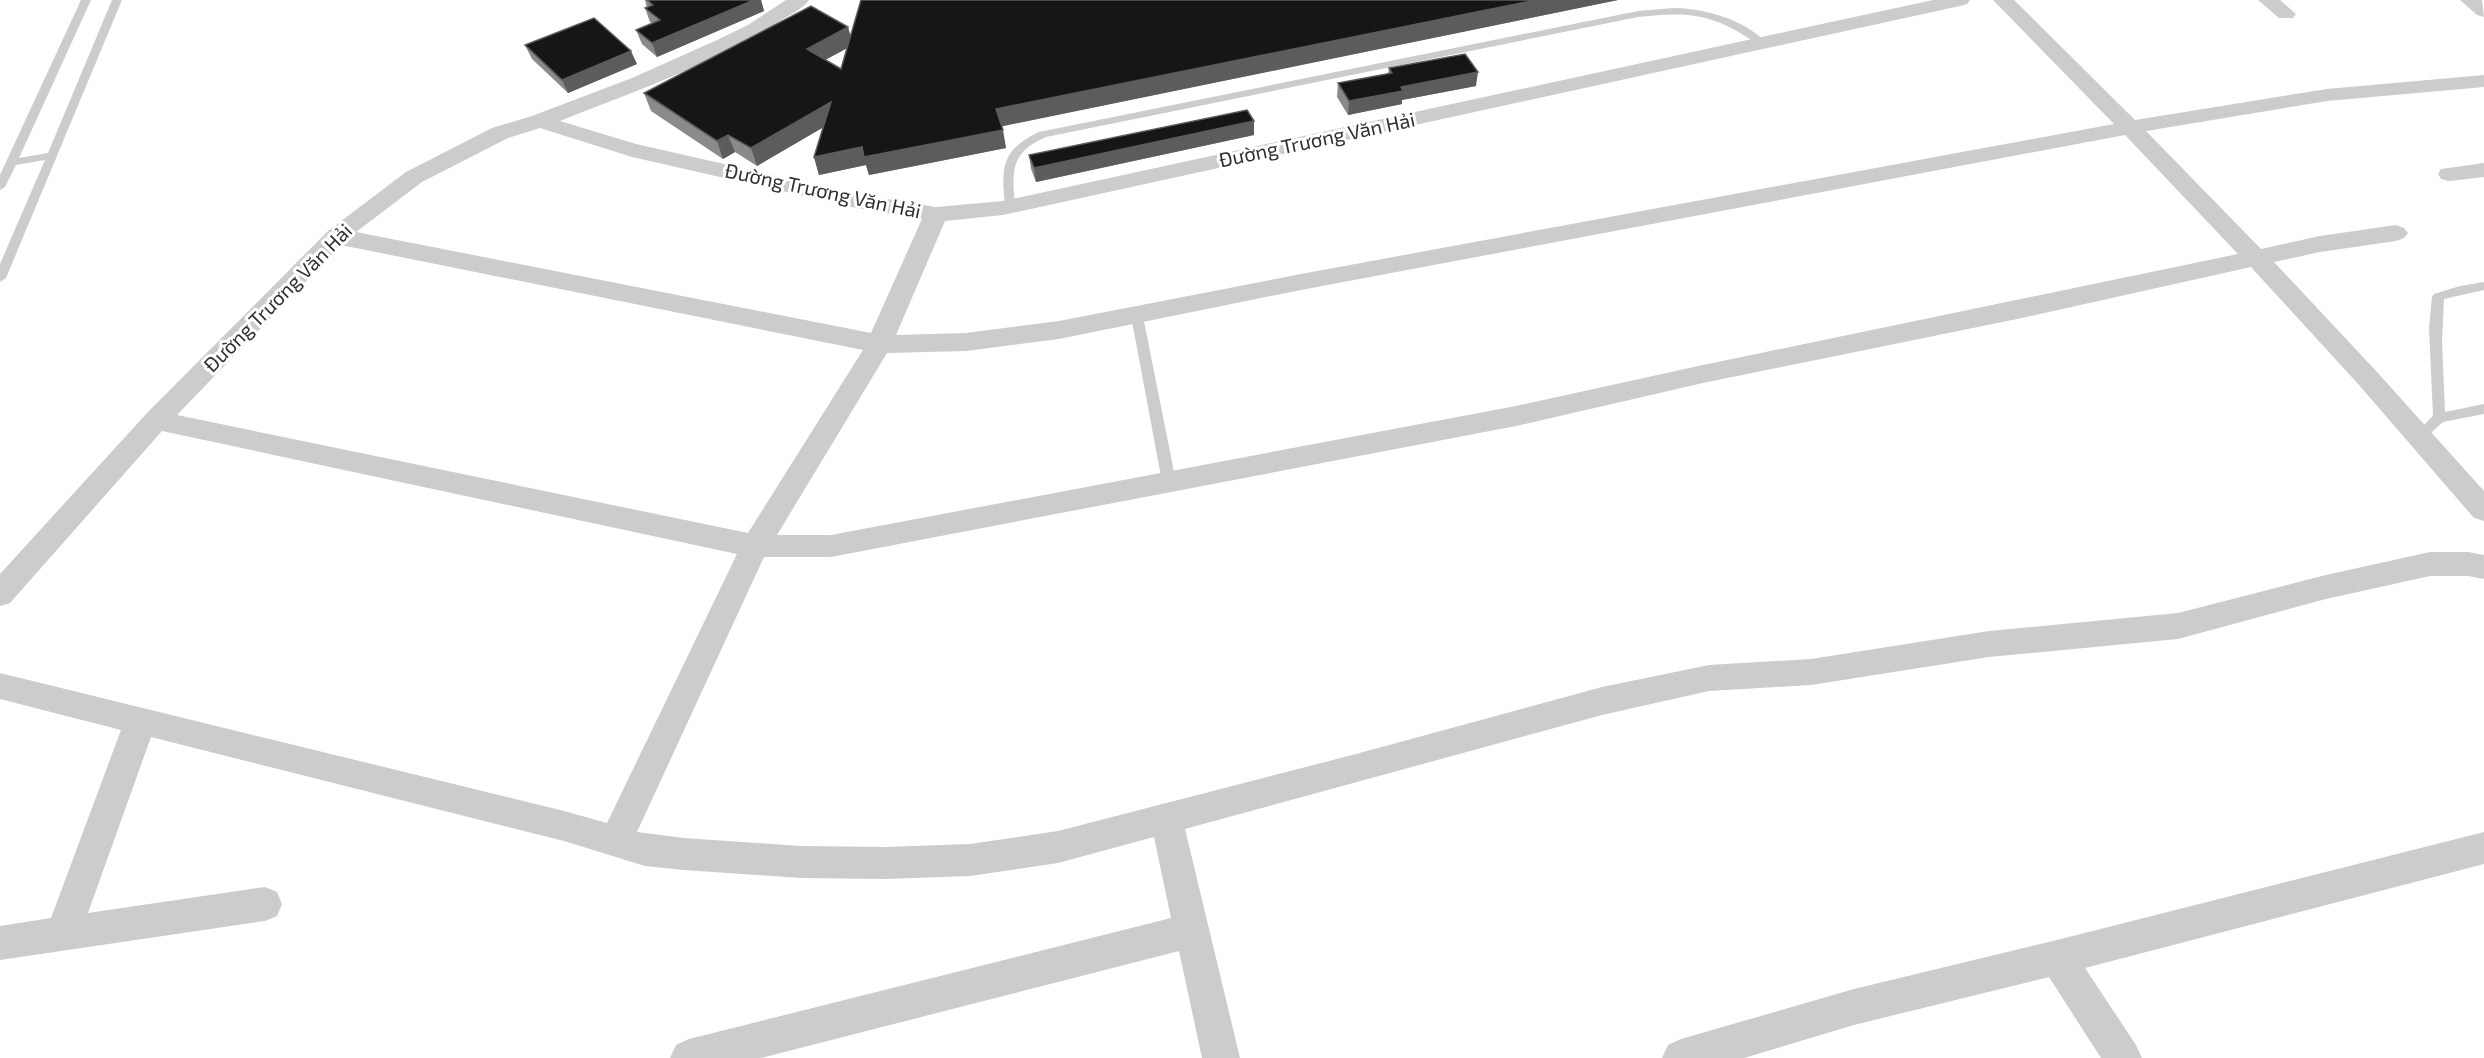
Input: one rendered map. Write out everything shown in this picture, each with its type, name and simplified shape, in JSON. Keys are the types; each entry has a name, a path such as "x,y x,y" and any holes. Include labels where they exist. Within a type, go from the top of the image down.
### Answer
{"street":[{"path":"540,121 639,82 724,44 755,29 799,0"},
{"name":"Đường Trương Văn Hải","path":"0,594 156,420 336,236 414,177 500,133 540,121 590,138 665,157 856,201 936,214 1010,206 1960,0"},
{"path":"2003,0 2257,258 2420,435 2484,510"},
{"path":"2268,0 2286,14"},
{"path":"2470,0 2484,11"},
{"path":"336,236 879,344 997,339 1137,316 1301,282 2130,128 2326,95 2484,81"},
{"path":"2449,174 2484,170"},
{"path":"616,841 755,546 879,344 936,214"},
{"path":"156,420 755,546 803,548 851,543 1516,416 1703,374 2017,310 2320,244 2396,233"},
{"path":"0,686 564,826 645,850 801,862 970,860 1058,847 1356,769 1602,701 1709,678 1810,672 1989,644 2178,626 2326,587 2430,564 2468,564 2484,567"},
{"path":"63,933 141,720"},
{"path":"1166,818 1221,1058"},
{"path":"1681,1058 1854,1007 2057,958 2484,848"},
{"path":"0,943 265,904"},
{"path":"689,1058 1192,930"},
{"path":"2057,958 2123,1058"}],"lane":[{"path":"0,187 86,0"},
{"path":"0,278 117,0"},
{"path":"1010,206 1006,170 1010,157 1024,142 1043,134 1674,9 1702,13 1737,24 1762,43"},
{"path":"12,162 52,155"},
{"path":"2439,418 2440,386 2435,315 2438,297 2484,286"},
{"path":"1137,316 1169,482"},
{"path":"2420,435 2439,418 2484,409"}],"building":[{"path":"647,0 754,0 652,43 636,30 660,20 645,8 653,5"},
{"path":"861,0 1536,0 996,109 1003,130 864,157 862,147 814,157 831,102 751,148 728,135 717,141 644,93 811,6 848,27 807,49 841,69"},
{"path":"594,18 631,51 562,80 525,45"},
{"path":"1465,54 1478,72 1401,87 1403,91 1349,101 1338,83 1392,73 1389,68"},
{"path":"1247,110 1254,121 1034,168 1029,155"}]}
